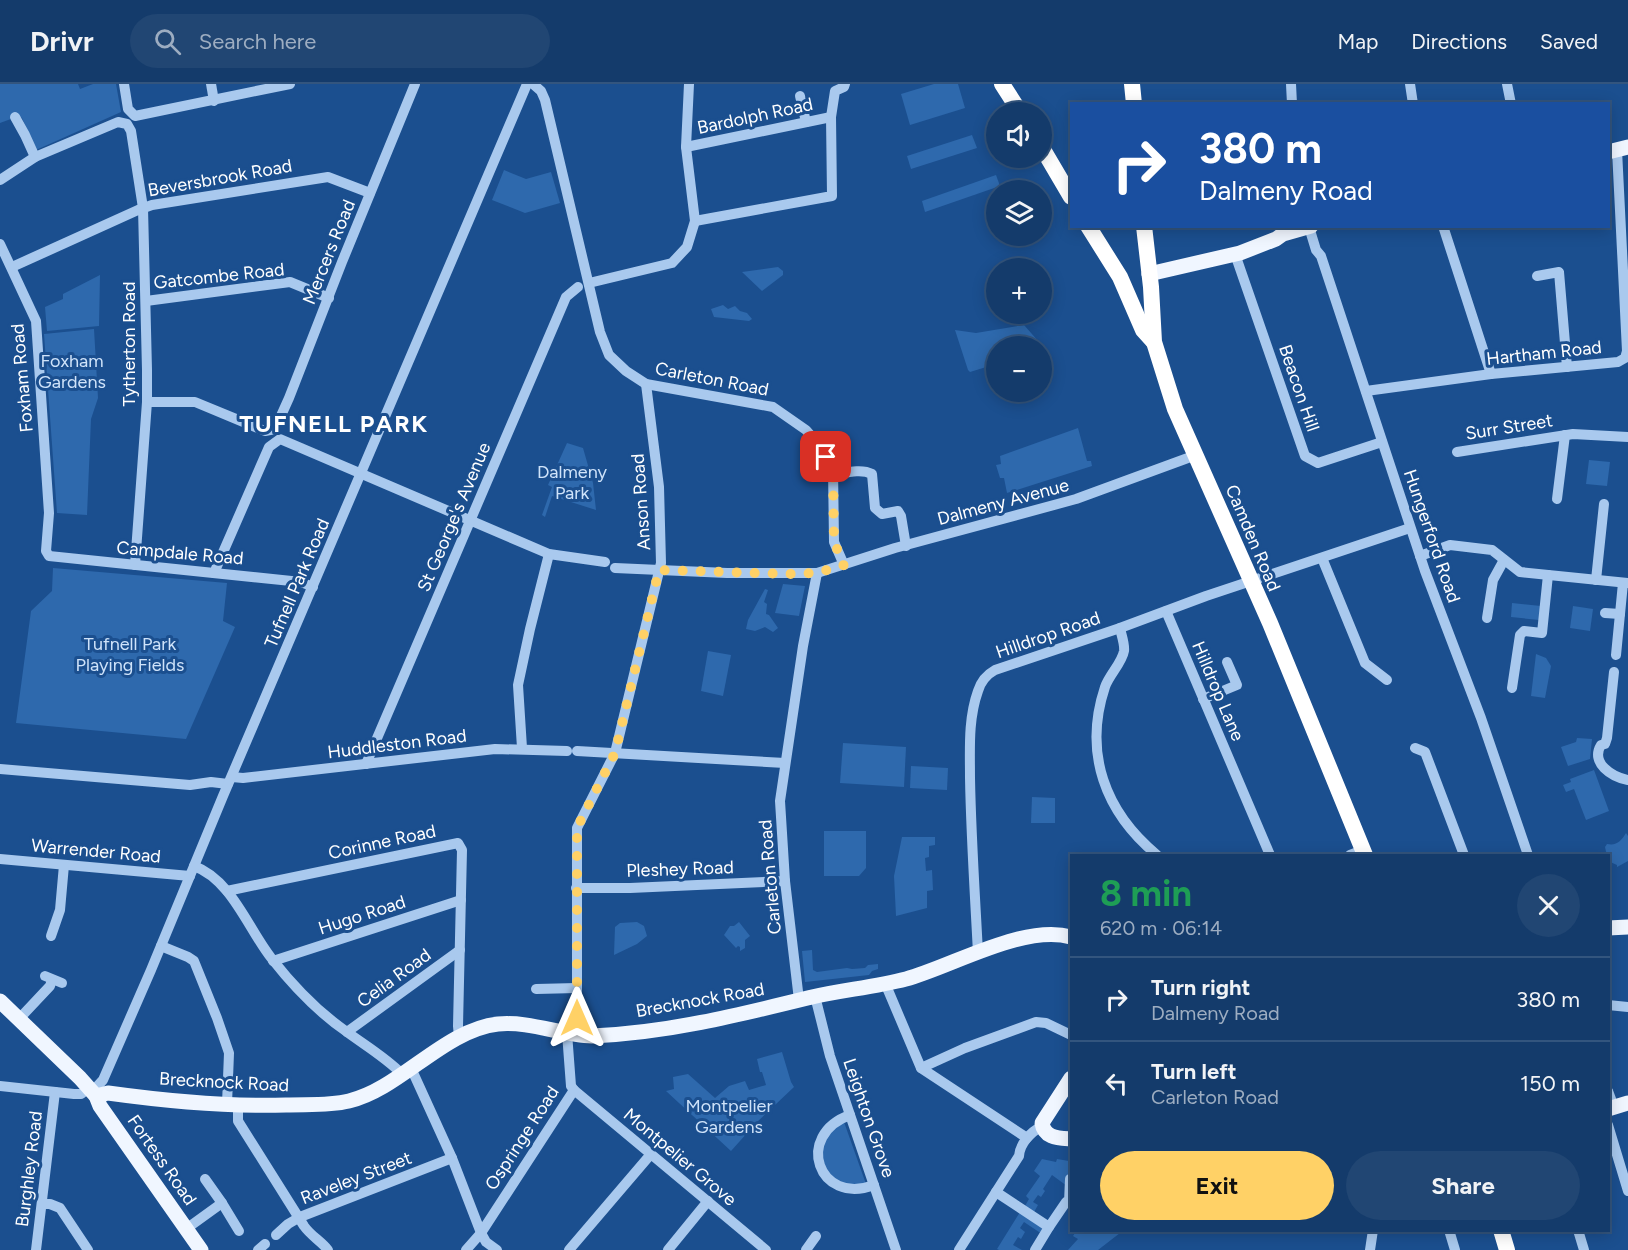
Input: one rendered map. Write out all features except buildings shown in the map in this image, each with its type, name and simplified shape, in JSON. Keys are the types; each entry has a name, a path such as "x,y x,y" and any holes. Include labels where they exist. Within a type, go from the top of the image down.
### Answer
{"highway":[{"path":"1002,84 1014,102"},
{"path":"1132,84 1134,102"},
{"path":"1052,165 1070,195"},
{"path":"1089,228 1120,277 1143,330 1154,342"},
{"name":"Camden Road","path":"1144,228 1154,342 1175,409 1284,657 1359,853"},
{"path":"1120,277 1129,280 1149,274"},
{"path":"1502,1232 1507,1250"}],"main road":[{"path":"1149,274 1235,254 1276,239 1283,234 1306,228"},
{"path":"1610,928 1628,927"},
{"name":"Brecknock Road","path":"92,1092 233,1104 303,1105 349,1101 378,1088 459,1037 484,1027 500,1024 540,1027 572,1034 613,1035 686,1026 743,1015 815,996 885,984 1023,937 1055,934 1070,937"},
{"name":"Fortess Road","path":"0,1001 92,1092 201,1250"},
{"path":"1063,1138 1048,1134 1042,1126 1043,1119 1070,1079"}],"street":[{"name":"Tytherton Road","path":"124,84 143,208 146,301 147,402 135,565"},
{"path":"211,84 214,101"},
{"path":"0,180 35,157 118,122 289,84"},
{"name":"Mercers Road","path":"214,573 274,436 370,193 416,84"},
{"name":"Tufnell Park Road","path":"92,1092 103,1080 161,946 527,84"},
{"name":"Carleton Road","path":"533,84 541,91 545,100 600,332 609,355 626,371 646,384 773,407 806,430 819,445 833,468 834,542 844,565"},
{"path":"589,283 672,263 691,240 695,221 686,147 689,84"},
{"path":"695,221 832,196 831,117 835,91 844,87 845,84"},
{"path":"1290,84 1292,102"},
{"path":"1410,84 1413,102"},
{"path":"1507,84 1511,102"},
{"path":"800,96 806,122"},
{"path":"15,117 35,157"},
{"name":"Bardolph Road","path":"686,147 831,117"},
{"name":"Hartham Road","path":"1366,391 1491,374 1618,362 1625,358 1627,351 1618,150"},
{"name":"Beversbrook Road","path":"12,267 143,208 328,177 370,193"},
{"name":"Hungerford Road","path":"1310,228 1410,528 1481,717 1528,854"},
{"path":"1444,228 1491,374"},
{"name":"Foxham Road","path":"0,244 36,321 49,513 46,551"},
{"name":"Beacon Hill","path":"1235,254 1305,456 1318,463 1382,442"},
{"path":"1537,276 1559,272 1567,367"},
{"name":"Gatcombe Road","path":"146,301 290,282 328,298"},
{"name":"St George's Avenue","path":"366,764 566,297 578,287"},
{"name":"Anson Road","path":"572,1034 577,988 577,828 615,753 661,564 659,487 646,384"},
{"name":"Dalmeny Avenue","path":"147,402 195,402 549,554 610,565 659,570 817,573 1076,499 1196,454"},
{"name":"Surr Street","path":"1557,499 1565,435"},
{"name":"Surr Street","path":"1457,452 1565,435 1628,437"},
{"path":"833,475 859,471 868,471 872,474 875,508 882,514 898,512 901,516 906,546"},
{"path":"1596,580 1604,504"},
{"name":"Hilldrop Road","path":"978,953 970,752 973,709 981,683 987,675 995,670 1206,596 1410,528"},
{"path":"1420,556 1450,545 1492,550 1520,572 1626,583 1616,655"},
{"name":"Campdale Road","path":"46,551 49,556 58,559 301,582 313,587"},
{"path":"522,748 518,685 549,554"},
{"path":"1322,558 1365,663 1387,680"},
{"path":"1487,618 1493,580 1504,560"},
{"name":"Carleton Road","path":"799,1000 785,881 780,801 802,646 817,573"},
{"path":"1512,688 1520,634 1524,631 1542,633 1548,575"},
{"name":"Hilldrop Lane","path":"1166,610 1270,854"},
{"path":"1605,613 1620,614"},
{"path":"1119,628 1124,651 1106,685 1100,707 1097,743 1103,781 1119,816 1140,841 1156,854"},
{"path":"1203,699 1237,685 1227,662"},
{"path":"1614,672 1605,744 1598,748 1600,763 1612,775 1628,780"},
{"name":"Huddleston Road","path":"0,769 190,785 453,753 522,748 785,763"},
{"path":"1415,748 1425,752 1464,854"},
{"name":"Corinne Road","path":"227,891 458,843 462,850 459,1037"},
{"name":"Warrender Road","path":"0,859 64,865 192,871"},
{"path":"51,936 60,910 64,865"},
{"path":"192,871 215,877 227,891 273,961 308,1002 347,1032 407,1071 452,1158 481,1233 486,1242 497,1250"},
{"name":"Pleshey Road","path":"576,888 630,888 785,881"},
{"name":"Hugo Road","path":"273,961 461,900"},
{"path":"161,946 194,961 229,1053 233,1104 238,1121 311,1235 328,1250"},
{"name":"Celia Road","path":"347,1032 460,950"},
{"path":"19,1019 53,980"},
{"path":"885,984 921,1068 1027,1138"},
{"path":"536,988 577,988"},
{"name":"Leighton Grove","path":"815,996 830,1056 896,1250"},
{"path":"1610,1005 1628,1007"},
{"path":"921,1068 965,1048 1035,1022 1047,1023 1070,1034"},
{"name":"Ospringe Road","path":"466,1250 481,1233 574,1090 571,1086 572,1034"},
{"path":"0,1086 81,1094 92,1092"},
{"name":"Montpelier Grove","path":"574,1090 766,1250"},
{"name":"Burghley Road","path":"36,1250 55,1092"},
{"path":"850,1115 835,1121 824,1133 818,1148 819,1163 825,1176 838,1186 856,1190 874,1185"},
{"path":"959,1250 1019,1156 1019,1151 1027,1138 1042,1126"},
{"path":"1610,1132 1628,1191"},
{"path":"1019,1156 1024,1154 1035,1140 1063,1138"},
{"path":"569,1250 651,1154"},
{"name":"Raveley Street","path":"276,1235 300,1217 452,1158"},
{"path":"205,1179 240,1231"},
{"path":"1035,1250 1066,1203 1070,1203 1070,1179"},
{"path":"996,1192 1049,1227"},
{"path":"668,1250 708,1201"},
{"path":"186,1229 222,1203"},
{"path":"42,1204 51,1204 60,1208 88,1250"},
{"path":"1370,1250 1373,1232"},
{"path":"1450,1232 1455,1250"},
{"path":"1579,1232 1584,1250"},
{"path":"806,1250 816,1236"}],"green space":[{"path":"0,84 78,84 80,89 93,84 116,84 121,112 36,150 22,118 19,116 0,123"},
{"path":"934,84 958,84 965,108 910,125 901,94"},
{"path":"972,135 977,148 911,169 907,156"},
{"path":"504,170 526,179 551,172 560,203 525,213 492,200"},
{"path":"996,175 998,180 986,180 986,191 925,212 922,201"},
{"path":"778,267 783,271 783,275 762,291 742,272"},
{"path":"100,275 99,326 47,331 45,307 63,299 63,294"},
{"path":"723,305 728,309 735,306 752,319 749,321 714,317 711,309"},
{"path":"1024,325 1034,336 986,336 986,367 970,372 955,330 976,333"},
{"name":"Foxham Gardens","path":"94,329 98,398 91,419 87,515 57,513 44,334"},
{"path":"1078,428 1087,461 1091,461 1092,466 1007,493 1004,478 1000,478 996,465 1001,464 1000,456"},
{"name":"Dalmeny Park","path":"567,443 583,448 593,483 596,510 552,496 545,517 542,515 552,487 548,485"},
{"path":"1589,460 1610,462 1607,486 1586,484"},
{"name":"Tufnell Park Playing Fields","path":"53,568 227,583 223,621 235,627 186,739 16,723 31,611 52,591"},
{"path":"783,584 805,586 799,616 775,613"},
{"path":"765,589 768,590 764,602 767,604 766,614 778,628 773,632 765,627 755,631 746,629 748,620"},
{"path":"1512,603 1541,606 1539,620 1511,617"},
{"path":"1573,606 1593,609 1590,631 1570,628"},
{"path":"708,651 731,655 723,696 701,691"},
{"path":"1536,654 1546,658 1551,666 1545,698 1531,696"},
{"path":"1577,738 1592,739 1590,759 1568,766 1561,747 1576,742"},
{"path":"843,743 906,747 904,787 840,783"},
{"path":"911,766 948,768 947,790 910,788"},
{"path":"1594,770 1609,811 1586,820 1574,789 1566,792 1563,785 1571,782 1570,779"},
{"path":"1032,797 1055,798 1055,823 1031,823"},
{"path":"824,831 866,831 866,868 859,876 824,876"},
{"path":"1626,833 1628,861 1617,867 1610,862 1610,854 1606,854 1605,847 1622,838"},
{"path":"902,837 935,837 935,845 929,846 929,857 925,858 926,871 932,870 933,890 927,891 927,908 896,916 894,876"},
{"path":"637,922 644,926 647,936 637,944 614,955 615,927 620,923"},
{"path":"739,922 750,936 745,940 745,948 740,951 740,947 736,948 724,935 730,926"},
{"path":"812,950 813,970 817,972 865,968 868,965 878,964 878,969 869,975 805,982 802,951"},
{"name":"Montpelier Gardens","path":"782,1052 794,1087 757,1122 731,1151 666,1091 674,1089 673,1077 688,1074 715,1098 729,1086 745,1081 749,1090 766,1085 757,1059"},
{"path":"844,1122 866,1184 841,1182 833,1178 825,1167 823,1147 825,1141 832,1130"},
{"path":"1042,1159 1056,1162 1057,1159 1069,1161 1067,1186 1052,1175 1041,1197 1038,1195 1033,1202 1038,1205 1034,1212 1025,1206 1029,1199 1026,1196 1040,1176 1034,1171"},
{"path":"1020,1212 1045,1228 1042,1234 1024,1222 1020,1228 1025,1232 1021,1239 1018,1237 1013,1245 1022,1250 997,1249"},
{"path":"1072,1232 1120,1232 1098,1250 1068,1250 1078,1239 1073,1236 1075,1233"}],"district":[{"name":"TUFNELL PARK","path":"334,424"}],"route":[{"path":"577,1018 577,828 615,753 659,570 787,574 817,573 844,565 834,542 833,468 826,457"}]}
